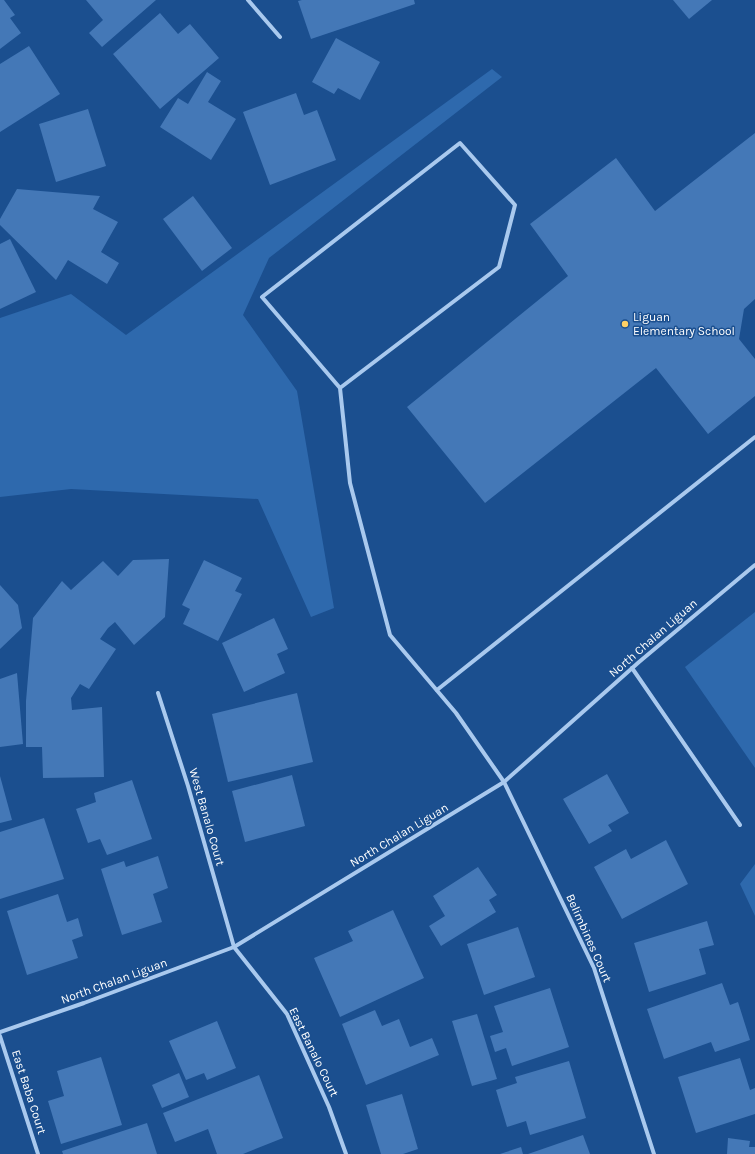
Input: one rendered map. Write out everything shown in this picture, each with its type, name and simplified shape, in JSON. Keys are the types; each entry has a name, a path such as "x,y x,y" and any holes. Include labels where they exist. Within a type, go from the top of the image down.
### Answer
{"street":[{"path":"248,0 280,38"},
{"path":"460,142 515,205 499,267 340,388 262,297 460,142"},
{"name":"Belimbines Court","path":"340,388 350,483 390,634 456,713 504,782 594,968 654,1154"},
{"path":"437,690 755,437"},
{"name":"North Chalan Liguan","path":"0,1032 91,1001 234,947 504,782 632,668 755,565"},
{"path":"632,668 740,825"},
{"name":"West Banalo Court","path":"158,693 188,786 234,947"},
{"name":"East Banalo Court","path":"234,947 287,1014 329,1107 346,1154"},
{"name":"East Baba Court","path":"0,1036 38,1154"}],"shaded area":[{"path":"492,69 502,77 269,258 243,315 297,391 334,608 311,617 258,499 71,489 0,497 0,318 71,294 126,335"},
{"path":"755,612 755,768 685,667"},
{"path":"755,864 755,916 740,884"}],"building":[{"path":"0,0 4,0 15,15 10,18 21,33 0,49"},
{"path":"86,0 156,0 102,47 89,33 103,20"},
{"path":"414,0 415,4 311,39 298,1"},
{"path":"673,0 712,0 689,19"},
{"path":"160,13 178,34 190,24 219,58 160,109 113,54"},
{"path":"336,38 380,62 360,100 338,88 334,94 312,82"},
{"path":"29,46 60,94 0,132 0,64"},
{"path":"207,72 221,81 208,102 236,119 211,160 160,127 178,98 188,104"},
{"path":"296,93 304,115 317,110 336,160 270,185 243,112"},
{"path":"88,109 106,166 56,182 39,124"},
{"name":"Liguan Elementary School","path":"755,133 755,299 744,309 739,339 755,359 755,396 708,434 656,368 485,503 407,407 568,276 530,224 616,158 655,211"},
{"path":"17,189 100,196 93,209 118,222 101,252 119,263 107,284 68,260 56,280 0,225 0,219"},
{"path":"193,196 232,248 202,271 163,219"},
{"path":"10,239 36,292 0,309 0,244"},
{"path":"169,559 165,617 134,645 115,622 108,628 100,639 116,649 89,689 80,684 71,698 72,710 102,707 104,777 43,778 42,747 26,747 26,701 33,618 62,581 71,590 103,561 118,576 133,560"},
{"path":"204,560 242,578 235,591 242,594 218,641 183,624 190,609 182,605"},
{"path":"0,585 18,605 22,628 0,649"},
{"path":"274,618 288,649 277,654 285,673 244,692 222,643"},
{"path":"17,673 23,744 0,747 0,679"},
{"path":"297,693 313,762 228,782 212,714"},
{"path":"607,774 629,813 608,825 612,831 589,844 563,799"},
{"path":"292,775 305,826 245,842 232,791"},
{"path":"0,776 12,820 0,823"},
{"path":"132,780 152,839 107,855 100,839 88,843 76,809 96,802 94,793"},
{"path":"44,818 64,879 0,899 0,832"},
{"path":"666,840 688,884 622,919 594,867 626,849 631,859"},
{"path":"158,856 168,888 153,894 162,922 122,935 101,869 124,861 126,867"},
{"path":"478,867 497,895 489,900 496,912 441,946 429,926 445,916 433,896"},
{"path":"58,894 67,922 78,918 83,936 72,940 78,958 27,975 7,911"},
{"path":"393,910 424,978 340,1017 314,958 353,941 348,931"},
{"path":"707,921 714,945 699,949 706,974 649,992 634,943"},
{"path":"518,927 535,977 484,995 467,944"},
{"path":"722,983 730,1005 738,1002 750,1040 715,1052 711,1042 664,1059 647,1009"},
{"path":"550,988 569,1047 512,1066 506,1048 495,1052 490,1036 503,1032 494,1006"},
{"path":"375,1010 382,1026 399,1019 410,1047 432,1038 439,1055 366,1085 342,1024"},
{"path":"477,1014 497,1079 472,1086 452,1021"},
{"path":"217,1021 236,1068 207,1080 204,1073 186,1080 169,1041"},
{"path":"101,1057 122,1125 61,1144 48,1101 64,1096 57,1071"},
{"path":"740,1058 750,1090 755,1088 755,1114 696,1133 678,1077"},
{"path":"569,1061 586,1118 530,1135 526,1121 507,1127 496,1090 517,1083 515,1077"},
{"path":"179,1073 189,1097 162,1108 152,1085"},
{"path":"259,1075 283,1138 243,1154 217,1154 208,1129 175,1142 163,1113"},
{"path":"402,1094 418,1149 403,1154 381,1154 366,1105"},
{"path":"147,1123 157,1154 63,1154 62,1151"},
{"path":"583,1135 590,1154 528,1154"},
{"path":"728,1138 750,1141 749,1147 755,1147 755,1154 727,1154"},
{"path":"521,1147 523,1154 500,1154"}],"place":[{"name":"Liguan Elementary School","path":"625,324"}]}
